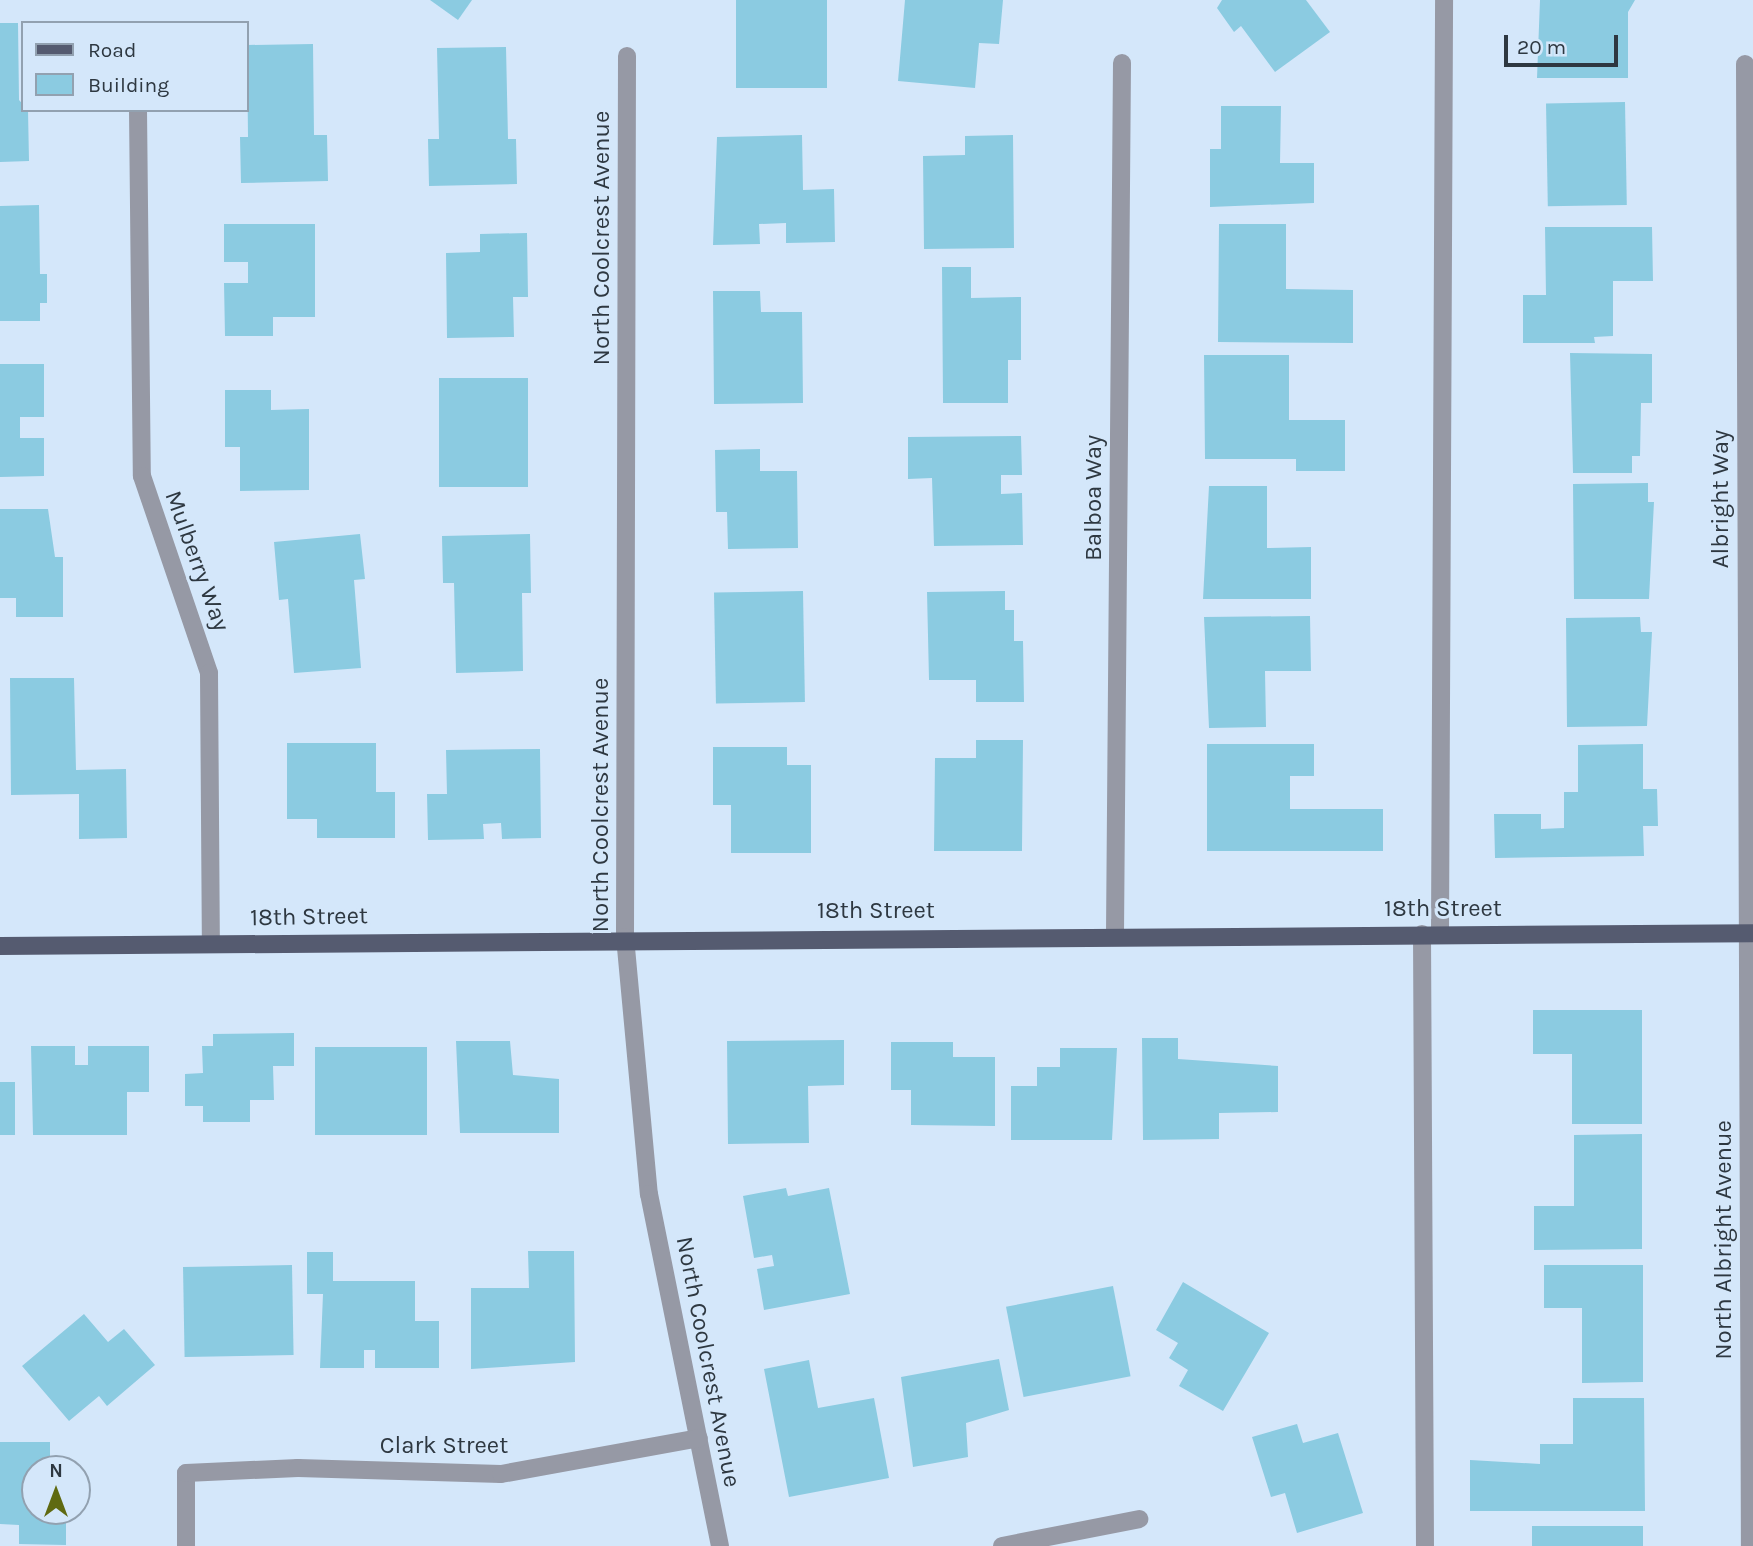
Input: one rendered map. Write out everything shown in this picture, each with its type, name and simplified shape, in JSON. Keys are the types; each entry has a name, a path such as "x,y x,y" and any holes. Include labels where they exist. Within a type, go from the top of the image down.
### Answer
{"main road":[{"name":"18th Street","path":"0,946 625,937 1750,933"}],"street":[{"path":"1425,1546 1444,0"},
{"name":"North Coolcrest Avenue","path":"627,55 625,937 649,1194 720,1546"},
{"name":"Balboa Way","path":"1115,934 1122,63"},
{"name":"Albright Way","path":"1745,64 1750,933"},
{"name":"Mulberry Way","path":"138,112 142,476 209,673 211,943"},
{"name":"North Albright Avenue","path":"1750,933 1751,1546"},
{"name":"Clark Street","path":"186,1546 186,1473 298,1468 501,1474 699,1438"},
{"path":"1002,1546 1139,1519"}],"building":[{"path":"430,0 472,0 458,20"},
{"path":"736,0 827,0 827,88 736,88"},
{"path":"905,0 1003,0 999,44 979,43 975,88 898,81"},
{"path":"1222,0 1306,0 1330,32 1275,72 1241,26 1234,32 1217,8"},
{"path":"1540,0 1635,0 1628,12 1628,78 1537,78"},
{"path":"0,23 18,23 19,100 21,112 28,112 29,161 0,162"},
{"path":"313,44 314,135 327,135 328,181 241,183 240,137 248,137 248,45"},
{"path":"506,47 508,139 516,139 517,184 429,186 428,139 439,139 437,48"},
{"path":"1625,102 1627,205 1548,206 1546,103"},
{"path":"1221,106 1281,106 1280,163 1314,163 1314,203 1210,207 1210,149 1221,149"},
{"path":"802,135 803,190 834,189 835,242 786,243 786,223 759,224 760,244 713,245 717,137"},
{"path":"1013,135 1014,248 924,249 923,156 965,155 965,136"},
{"path":"39,205 40,274 47,274 47,303 40,303 40,321 0,321 0,206"},
{"path":"224,224 315,224 315,317 273,317 273,336 225,336 224,283 248,283 248,262 224,262"},
{"path":"1219,224 1286,224 1286,289 1353,290 1353,343 1218,342"},
{"path":"1545,227 1652,227 1653,281 1613,281 1613,336 1594,337 1595,343 1523,343 1523,295 1546,295"},
{"path":"527,233 528,297 513,297 514,337 447,338 446,253 480,252 480,234"},
{"path":"942,267 971,267 971,298 1021,297 1021,360 1008,360 1008,403 943,403"},
{"path":"713,291 760,291 761,312 802,312 803,403 714,404"},
{"path":"1570,353 1652,354 1652,403 1641,403 1640,456 1632,456 1632,473 1573,473"},
{"path":"1204,355 1289,355 1289,420 1345,420 1345,471 1296,471 1296,459 1205,459"},
{"path":"0,364 44,364 44,417 20,417 20,438 44,438 44,476 0,477"},
{"path":"439,378 528,378 528,487 439,487"},
{"path":"225,390 271,390 271,410 309,409 309,490 240,491 240,447 225,447"},
{"path":"1021,436 1022,475 1001,475 1001,494 1022,493 1023,545 934,546 932,478 908,479 908,437"},
{"path":"760,449 760,471 797,471 798,548 728,549 727,512 716,512 715,450"},
{"path":"1648,483 1648,502 1654,502 1649,599 1574,599 1573,484"},
{"path":"1209,486 1267,486 1267,548 1311,547 1311,599 1203,599"},
{"path":"0,509 48,509 55,557 63,557 63,617 16,617 16,598 0,598"},
{"path":"360,534 365,579 354,580 361,668 294,673 288,599 279,600 274,542"},
{"path":"530,534 531,593 522,593 523,671 456,673 454,583 443,583 442,536"},
{"path":"803,591 805,702 716,704 714,593"},
{"path":"1005,591 1005,610 1014,610 1014,641 1023,641 1024,702 976,702 976,680 929,680 927,592"},
{"path":"1310,616 1311,671 1265,671 1266,727 1209,728 1204,617"},
{"path":"1640,617 1641,632 1652,632 1647,726 1567,727 1566,618"},
{"path":"10,678 74,678 76,770 126,769 127,838 79,839 79,794 11,795"},
{"path":"976,740 1023,740 1022,851 934,851 935,758 976,758"},
{"path":"287,743 376,743 376,792 395,792 395,838 317,838 317,819 287,819"},
{"path":"1207,744 1314,744 1314,776 1290,776 1290,809 1383,809 1383,851 1207,851"},
{"path":"1643,744 1643,789 1657,789 1658,826 1643,826 1644,856 1495,858 1494,814 1541,814 1541,829 1564,828 1564,792 1578,792 1578,745"},
{"path":"713,747 787,747 787,765 811,765 811,853 731,853 731,805 713,805"},
{"path":"540,749 541,838 502,839 501,823 483,824 484,839 428,840 427,794 447,794 446,750"},
{"path":"1533,1010 1642,1010 1642,1124 1572,1124 1572,1054 1533,1054"},
{"path":"294,1033 294,1066 273,1066 274,1100 250,1100 250,1122 203,1122 203,1106 185,1106 185,1074 203,1073 202,1046 213,1046 213,1034"},
{"path":"1142,1038 1178,1038 1178,1059 1278,1066 1278,1112 1219,1113 1219,1139 1143,1140"},
{"path":"844,1040 844,1085 808,1086 809,1143 728,1144 727,1041"},
{"path":"456,1041 510,1041 513,1075 559,1079 559,1133 460,1133"},
{"path":"891,1042 953,1042 953,1057 995,1057 995,1126 911,1125 911,1090 891,1090"},
{"path":"31,1046 75,1046 75,1065 88,1065 88,1046 149,1046 149,1092 127,1092 127,1135 33,1135"},
{"path":"315,1047 427,1047 427,1135 315,1135"},
{"path":"1060,1048 1117,1048 1112,1140 1011,1140 1011,1086 1037,1086 1037,1067 1060,1067"},
{"path":"0,1082 15,1082 15,1135 0,1135"},
{"path":"1642,1134 1642,1249 1534,1250 1534,1206 1574,1206 1574,1135"},
{"path":"786,1188 788,1196 829,1188 850,1294 764,1310 757,1269 774,1266 772,1255 754,1258 743,1196"},
{"path":"528,1251 574,1251 575,1362 471,1369 471,1288 529,1288"},
{"path":"307,1252 333,1252 333,1281 415,1281 415,1321 439,1321 439,1368 375,1368 375,1350 364,1350 364,1368 320,1368 323,1294 307,1294"},
{"path":"292,1265 294,1355 185,1357 183,1267"},
{"path":"1544,1265 1643,1265 1643,1382 1582,1383 1582,1308 1544,1308"},
{"path":"1183,1282 1269,1333 1223,1411 1179,1386 1188,1370 1169,1358 1178,1343 1156,1330"},
{"path":"1113,1286 1131,1376 1024,1397 1006,1307"},
{"path":"84,1314 108,1342 124,1329 155,1365 107,1406 99,1396 69,1421 22,1366"},
{"path":"999,1359 1009,1410 966,1423 968,1457 913,1467 901,1377"},
{"path":"809,1360 818,1408 874,1398 889,1478 789,1497 764,1369"},
{"path":"1573,1398 1644,1398 1645,1511 1470,1511 1470,1460 1540,1464 1540,1444 1573,1444"},
{"path":"1297,1424 1303,1443 1338,1433 1363,1513 1297,1533 1285,1493 1271,1497 1252,1437"},
{"path":"0,1442 50,1442 50,1455 21,1455 21,1525 66,1525 66,1545 19,1544 19,1525 0,1524"},
{"path":"1532,1526 1643,1526 1643,1546 1532,1546"}]}
